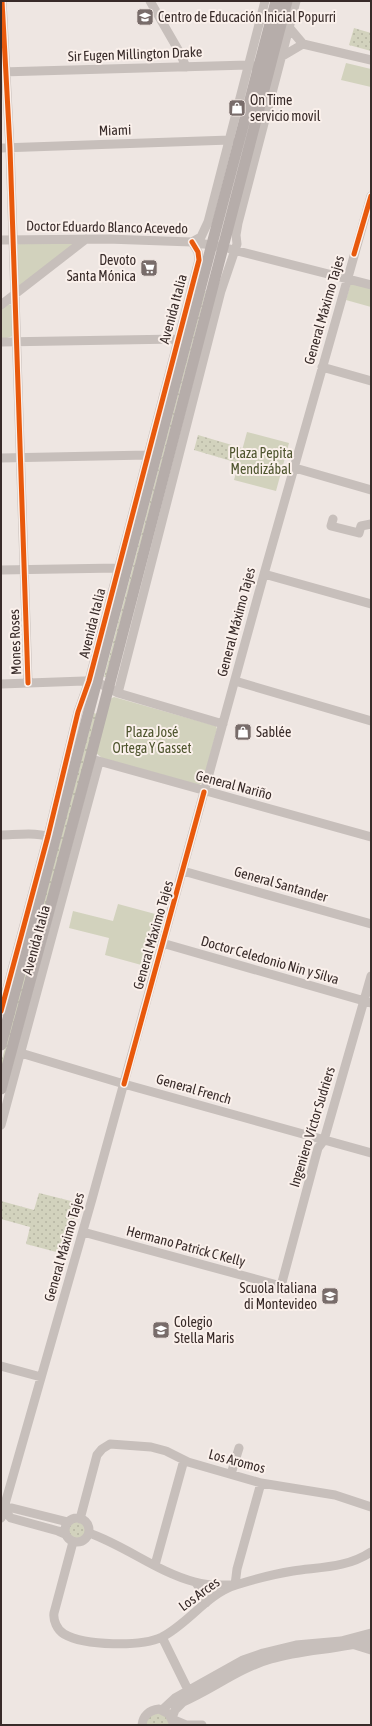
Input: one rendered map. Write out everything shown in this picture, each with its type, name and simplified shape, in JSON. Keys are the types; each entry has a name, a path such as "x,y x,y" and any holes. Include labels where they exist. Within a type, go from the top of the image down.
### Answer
{"main road":[{"name":"Avenida Italia","path":"11,1049 52,838 91,702 93,681 196,286 211,250 224,202 253,66 276,1"},
{"name":"Avenida Italia","path":"1,1089 11,1049 95,760 103,706 180,432 217,290 223,247 287,1"},
{"path":"223,247 220,239 224,202"},
{"path":"211,250 215,255 211,284 217,290"}],"street":[{"name":"Mones Roses","path":"2,1 5,148 12,240 28,683"},
{"path":"150,1 180,52 186,67"},
{"name":"Avenida Italia","path":"266,1 253,66 230,140 208,222 201,237 192,242 199,256 196,286 217,290 232,259 237,244 236,235 238,223 296,1"},
{"path":"283,16 289,28 303,44 371,60"},
{"path":"270,67 282,56 303,44"},
{"name":"Sir Eugen Millington Drake","path":"3,72 186,67 270,67"},
{"name":"Miami","path":"5,148 230,140"},
{"name":"General Máximo Tajes","path":"2,1512 83,1232 264,574 371,196"},
{"path":"224,202 235,204"},
{"path":"1,305 86,239"},
{"name":"Doctor Eduardo Blanco Acevedo","path":"1,240 86,239 192,242 211,250 223,247 371,285"},
{"name":"Avenida Italia","path":"1,1011 52,838 78,712 93,681 118,568 178,339 192,303"},
{"path":"1,342 178,339"},
{"path":"322,367 371,381"},
{"name":"Avenida Italia","path":"118,693 180,432"},
{"path":"1,458 148,455"},
{"path":"295,468 371,490"},
{"path":"333,519 331,526 358,533 361,526 371,524"},
{"path":"1,570 118,568"},
{"path":"264,574 371,604"},
{"path":"1,684 93,681 109,687 118,693 223,724"},
{"path":"235,681 371,721"},
{"path":"91,702 103,706"},
{"name":"General Nariño","path":"95,760 204,792 371,837"},
{"path":"1,835 52,838"},
{"name":"General Santander","path":"183,871 371,924"},
{"name":"Doctor Celedonio Nin y Silva","path":"162,943 368,1002"},
{"name":"Ingeniero Víctor Sudriers","path":"281,1286 318,1148 324,1140 368,1002 371,976"},
{"name":"Avenida Italia","path":"1,1125 11,1049"},
{"name":"General French","path":"11,1049 124,1084 371,1153"},
{"name":"Hermano Patrick C Kelly","path":"83,1232 281,1286"},
{"path":"1,1366 41,1377"},
{"name":"Los Aromos","path":"80,1519 95,1461 100,1451 107,1445 113,1444 147,1447 166,1451 184,1460 261,1483 335,1495 371,1507"},
{"path":"231,1474 239,1448"},
{"path":"155,1566 184,1460"},
{"path":"88,1533 125,1548 170,1574 196,1583 235,1585 237,1569 261,1483"},
{"path":"2,1512 12,1508 68,1522"},
{"path":"2,1512 11,1518 58,1531 65,1534 73,1542 82,1541 88,1533 87,1524 80,1519 75,1518 68,1522 65,1528 65,1534"},
{"name":"Los Arces","path":"73,1542 53,1617 58,1628 63,1633 89,1642 130,1644 162,1637 206,1603 235,1585 271,1575 345,1564 362,1558 371,1552"},
{"path":"196,1583 203,1592 206,1603"},
{"path":"354,1642 371,1633"},
{"path":"162,1637 190,1694"},
{"path":"162,1710 175,1698 190,1694 255,1664 293,1653 371,1640"},
{"path":"354,1642 371,1650"},
{"path":"173,1721 178,1707 190,1694"},
{"path":"142,1725 143,1719 148,1713 155,1710 162,1710 169,1714 173,1721 185,1725 202,1725"}],"green space":[{"path":"354,28 371,33 371,51 349,45"},
{"path":"346,63 371,69 371,87 341,80"},
{"path":"77,242 19,287 16,246 18,244"},
{"path":"351,282 371,288 371,307 346,300"},
{"path":"205,291 106,677 104,677"},
{"path":"8,304 12,305 13,336 1,340 1,309"},
{"name":"Plaza Pepita Mendizábal","path":"247,432 289,443 276,491 234,480"},
{"path":"198,435 242,448 238,463 194,450"},
{"name":"Plaza José Ortega Y Gasset","path":"114,697 216,726 217,729 203,782 199,785 102,758 96,753 110,699"},
{"path":"94,713 97,714 1,1082 1,1063"},
{"path":"118,904 159,915 145,966 105,955 109,938 69,928 73,911 113,921"},
{"path":"39,1193 79,1203 64,1254 26,1244 30,1227 1,1219 1,1201 34,1210"},
{"path":"77,1520 84,1523 87,1530 84,1537 77,1540 70,1537 67,1530 70,1523"},
{"path":"158,1713 165,1715 170,1725 145,1725 148,1717"}],"cycle path":[{"path":"2,1 10,148 28,683"},
{"path":"354,254 371,196"},
{"path":"1,1011 48,836 78,712 89,681 199,260 198,252 192,242"},
{"path":"124,1084 204,792"}],"place":[{"name":"Centro de Educación Inicial Popurri","path":"145,17"},
{"name":"On Time servicio movil","path":"237,108"},
{"name":"Devoto Santa Mónica","path":"149,268"},
{"name":"Sablée","path":"243,732"},
{"name":"Scuola Italiana di Montevideo","path":"330,1296"},
{"name":"Colegio Stella Maris","path":"161,1330"}]}
